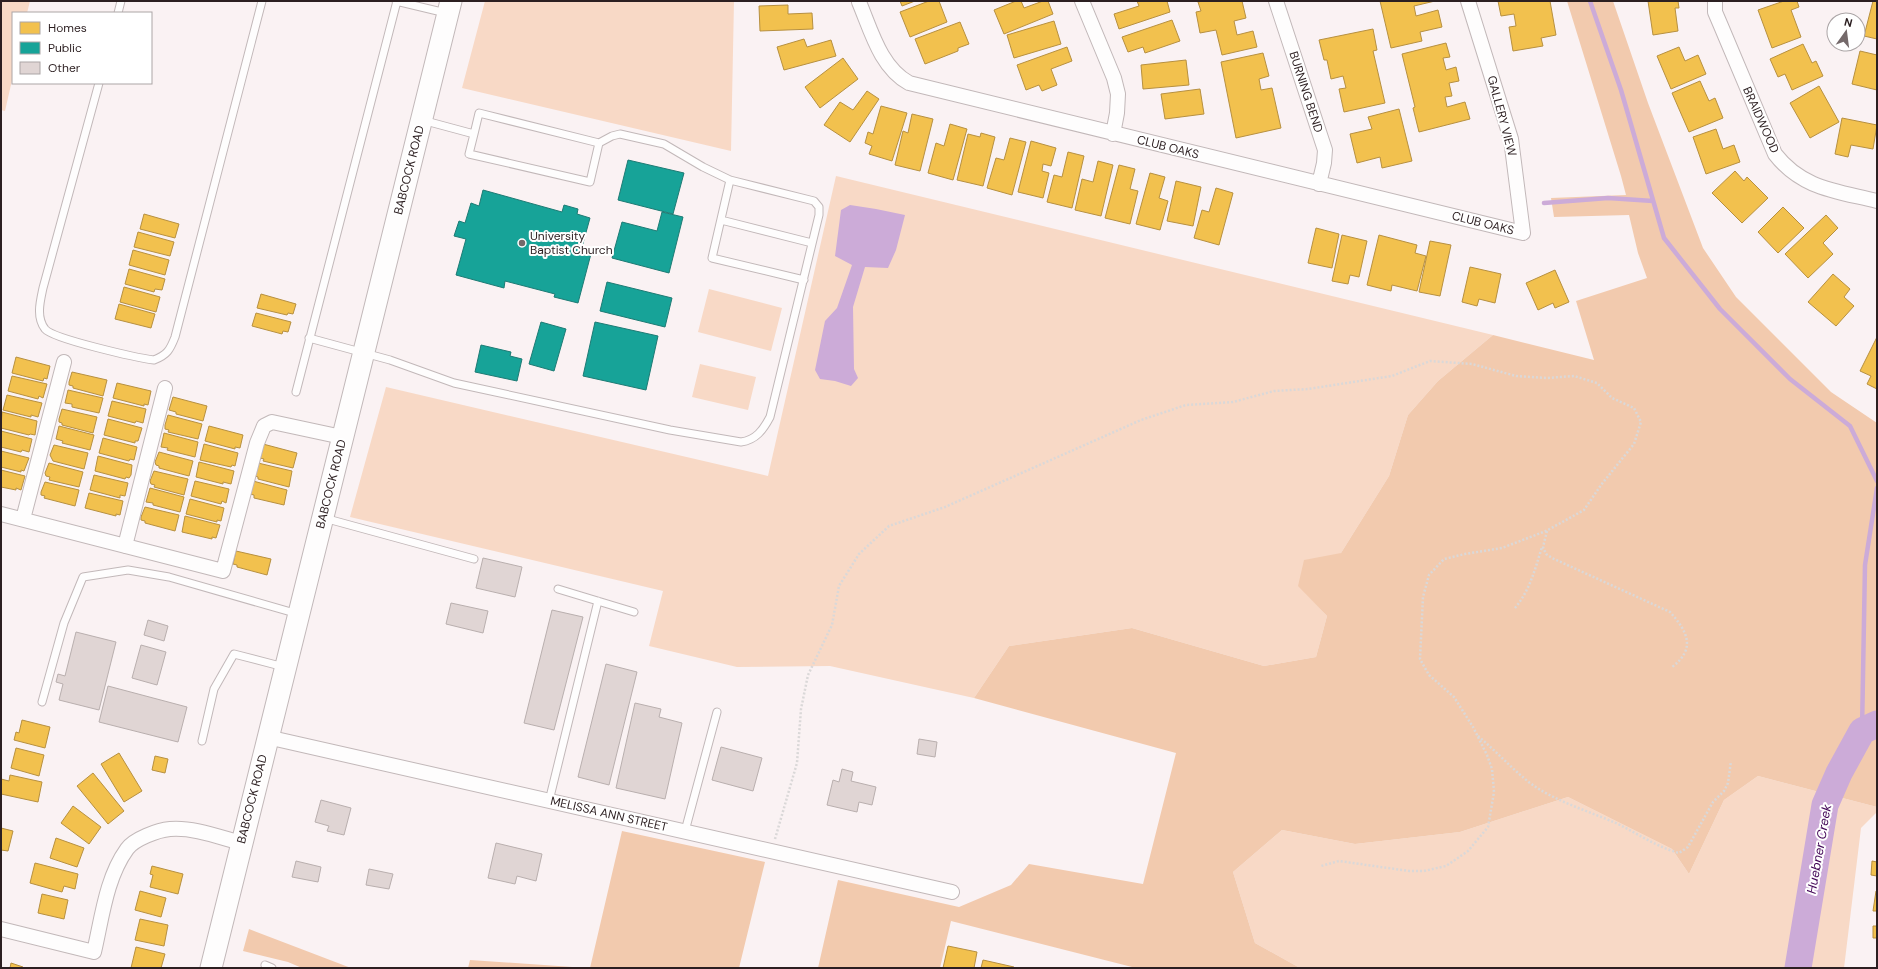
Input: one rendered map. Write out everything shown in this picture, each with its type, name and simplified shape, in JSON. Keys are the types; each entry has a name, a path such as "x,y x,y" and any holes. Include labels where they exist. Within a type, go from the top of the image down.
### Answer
{"main road":[{"name":"BABCOCK ROAD","path":"211,968 284,667 450,7"}],"street":[{"path":"1082,1 1114,78 1118,94 1117,113 1113,134"},
{"name":"BURNING BEND","path":"1276,1 1325,150 1324,163 1319,184"},
{"name":"GALLERY VIEW","path":"1468,1 1511,139 1523,233"},
{"name":"BRAIDWOOD","path":"1715,1 1715,12 1775,154 1784,165 1802,180 1817,186 1877,201"},
{"name":"CLUB OAKS","path":"859,2 881,54 892,71 909,83 1523,233"},
{"path":"23,520 64,362"},
{"path":"125,546 165,388"},
{"path":"1,514 223,571 257,443 264,426 272,422 342,437"},
{"name":"MELISSA ANN STREET","path":"267,737 952,892"},
{"path":"1,929 94,952 113,874 128,847 147,834 170,829 195,831 241,843"}],"lane":[{"path":"118,12 121,1"},
{"path":"99,84 43,288 39,308 40,319 46,330 61,337 154,360 164,357 170,350 175,337 262,1"},
{"path":"296,392 396,1 450,7"},
{"path":"310,338 390,360 454,383 670,430 742,442 751,441 758,435 770,417 804,280 819,215 819,207 814,201 730,180 703,167 664,144 620,134 612,136 600,144 590,182 469,154 479,113 600,144"},
{"path":"422,120 474,134"},
{"path":"730,180 712,258 804,280"},
{"path":"721,220 812,243"},
{"path":"322,517 474,559"},
{"path":"42,702 64,623 83,577 128,570 169,577 298,614"},
{"path":"558,589 634,612"},
{"path":"549,800 598,601"},
{"path":"202,741 214,689 234,654 284,667"},
{"path":"685,831 717,712"}],"path":[{"path":"771,851 797,763 801,708 808,674 832,625 839,586 859,554 889,526 945,507 1141,420 1186,405 1232,402 1274,391 1308,389 1392,376 1430,361 1472,364 1516,376 1547,378 1574,376 1597,383 1612,398 1634,408 1641,422 1634,444 1601,485 1584,510 1548,530 1502,548 1444,559 1429,575 1423,597 1420,659 1429,675 1454,697 1478,736 1492,769 1494,798 1488,827 1468,851 1446,866 1424,871 1409,871 1339,861 1321,866"},
{"path":"1515,608 1523,598 1530,583 1548,530"},
{"path":"1542,546 1546,554 1552,558 1670,612 1680,622 1686,636 1687,650 1682,659 1672,667"},
{"path":"1478,736 1490,746 1502,760 1531,784 1567,803 1618,824 1669,850 1678,853 1688,847 1713,802 1724,791 1728,783 1731,762"}],"shaded area":[{"path":"1,1 30,1 27,12 12,12 12,80 5,111 1,110"},
{"path":"485,1 734,1 731,151 462,88"},
{"path":"1567,1 1613,1 1648,103 1703,248 1736,297 1831,392 1877,423 1877,807 1758,776 1724,800 1689,874 1672,849 1568,797 1460,832 1355,844 1282,830 1233,872 1255,943 1300,968 1136,968 951,921 940,968 818,968 838,880 959,907 1011,885 1029,864 1143,884 1176,753 974,698 1009,646 1132,628 1264,666 1316,657 1327,616 1298,586 1304,560 1341,553 1389,476 1408,415 1438,381 1493,335 1594,360 1576,301 1647,278 1638,253 1629,215 1554,217 1551,198 1626,195"},
{"path":"836,176 1493,335 1438,381 1408,415 1389,476 1341,553 1299,586 1327,616 1316,657 1264,666 1132,628 1009,646 974,698 830,666 737,667 649,646 663,591 350,517 386,387 768,476"},
{"path":"850,205 905,215 896,250 888,268 865,267 853,307 854,369 858,378 851,386 835,381 820,379 815,370 825,321 837,308 852,265 835,256 841,210"},
{"path":"709,289 782,308 771,351 698,332"},
{"path":"700,364 756,377 748,410 692,397"},
{"path":"1758,776 1877,807 1877,812 1861,828 1844,968 1300,968 1255,943 1233,872 1282,830 1355,844 1460,832 1568,797 1672,849 1689,874 1724,800"},
{"path":"622,831 765,862 739,968 590,968"},
{"path":"249,929 351,968 302,968 288,962 243,951"},
{"path":"470,960 587,968 468,968"}],"building: Homes":[{"path":"900,1 915,1 902,6"},
{"path":"929,1 939,1 947,22 910,37 900,12"},
{"path":"1016,1 1021,1 1024,8 1043,1 1048,1 1053,14 1004,34 994,10"},
{"path":"1137,1 1167,1 1170,12 1119,29 1114,14 1139,6"},
{"path":"1242,1 1246,18 1234,21 1237,35 1253,31 1257,47 1222,55 1216,30 1200,33 1196,12 1201,11 1198,2"},
{"path":"1380,1 1435,1 1414,6 1416,16 1438,10 1442,27 1420,32 1422,41 1391,48"},
{"path":"1498,1 1550,1 1556,35 1541,38 1543,46 1513,51 1509,27 1516,26 1514,14 1501,16"},
{"path":"1648,1 1678,1 1679,8 1675,8 1678,31 1653,35"},
{"path":"1784,1 1797,1 1799,7 1791,10 1801,37 1772,48 1758,10"},
{"path":"1873,1 1877,1 1877,39 1866,36 1866,28"},
{"path":"788,5 788,14 812,13 813,29 760,31 759,6"},
{"path":"1172,20 1180,41 1145,53 1143,47 1128,52 1122,37"},
{"path":"1054,21 1061,44 1014,58 1007,35"},
{"path":"960,22 969,44 958,48 958,51 925,64 915,39"},
{"path":"1373,29 1377,50 1373,51 1385,103 1344,112 1339,89 1346,88 1343,76 1331,79 1327,60 1324,60 1319,40"},
{"path":"804,39 807,47 831,40 836,56 784,70 777,47"},
{"path":"1446,43 1450,57 1443,58 1446,70 1456,67 1459,81 1449,83 1452,96 1445,97 1447,107 1465,102 1470,119 1419,132 1413,108 1415,107 1402,54"},
{"path":"1803,44 1812,63 1816,61 1823,76 1792,90 1785,74 1778,77 1770,59"},
{"path":"1067,47 1072,61 1051,69 1057,85 1042,91 1039,85 1026,90 1017,65"},
{"path":"1679,47 1685,61 1698,55 1706,74 1671,89 1657,56"},
{"path":"1860,52 1877,55 1877,90 1852,84"},
{"path":"1263,53 1269,76 1259,79 1261,90 1272,88 1281,128 1236,138 1221,62"},
{"path":"843,58 858,79 820,108 805,87"},
{"path":"1186,60 1189,85 1143,89 1141,65"},
{"path":"1700,81 1709,101 1715,98 1723,118 1689,132 1672,93"},
{"path":"1819,86 1839,122 1810,138 1790,103"},
{"path":"1200,89 1204,114 1165,119 1161,94"},
{"path":"867,91 879,99 850,142 824,125 840,102 853,110"},
{"path":"881,106 907,113 892,161 869,154 872,146 865,143 868,132 873,134"},
{"path":"1399,109 1412,161 1382,168 1380,157 1357,163 1350,134 1372,129 1368,117"},
{"path":"912,114 933,119 920,171 895,165 903,131 908,133"},
{"path":"1842,118 1877,125 1873,149 1851,145 1848,157 1835,154"},
{"path":"950,124 967,129 953,180 928,173 936,143 944,146"},
{"path":"1716,129 1723,149 1734,145 1740,162 1706,174 1693,137"},
{"path":"981,133 995,137 983,186 957,180 968,134 980,137"},
{"path":"1010,138 1026,142 1012,195 987,188 996,158 1004,160"},
{"path":"1031,141 1056,148 1051,166 1043,164 1042,171 1049,173 1043,198 1018,192"},
{"path":"1068,152 1084,156 1072,208 1047,202 1054,175 1062,177"},
{"path":"1098,161 1113,165 1101,216 1075,210 1082,179 1093,182"},
{"path":"1119,165 1135,169 1130,189 1138,191 1130,224 1105,218"},
{"path":"1735,171 1744,181 1747,177 1768,198 1742,223 1712,193"},
{"path":"1150,173 1165,177 1159,198 1168,201 1160,230 1136,224"},
{"path":"1176,181 1201,187 1193,226 1167,221"},
{"path":"1216,188 1233,193 1219,245 1194,238 1202,210 1209,212"},
{"path":"1783,207 1804,228 1778,253 1758,232"},
{"path":"144,214 179,224 175,238 140,229"},
{"path":"1826,215 1838,228 1823,243 1833,254 1808,278 1785,254"},
{"path":"1316,228 1339,234 1332,268 1308,263"},
{"path":"138,232 174,242 170,256 134,247"},
{"path":"1342,235 1367,241 1359,277 1350,275 1348,284 1332,281"},
{"path":"1379,235 1417,245 1415,253 1426,256 1417,291 1392,285 1391,291 1367,285"},
{"path":"1430,241 1451,245 1440,296 1419,292"},
{"path":"133,250 169,260 165,275 129,265"},
{"path":"1470,267 1501,274 1495,303 1479,299 1477,306 1462,302"},
{"path":"129,269 165,279 162,290 155,289 154,292 125,284"},
{"path":"1555,270 1569,302 1555,308 1553,303 1538,310 1526,283"},
{"path":"1833,274 1850,289 1844,297 1854,306 1836,326 1808,302"},
{"path":"124,287 160,297 156,312 120,302"},
{"path":"261,294 296,304 293,314 288,313 287,315 257,308"},
{"path":"119,304 155,314 151,328 115,319"},
{"path":"256,313 291,322 288,332 283,331 282,334 252,326"},
{"path":"1877,337 1877,389 1867,384 1871,376 1860,371"},
{"path":"16,357 50,366 47,379 44,378 43,381 12,373"},
{"path":"72,372 107,380 103,396 73,388 73,386 69,385"},
{"path":"12,376 47,384 43,398 39,396 38,399 8,391"},
{"path":"117,383 151,391 148,405 144,404 144,406 113,398"},
{"path":"68,390 103,398 99,413 72,407 72,404 65,403"},
{"path":"7,395 42,403 38,417 31,415 31,417 3,410"},
{"path":"173,397 207,406 203,421 176,414 176,412 169,410"},
{"path":"112,401 146,409 143,423 136,421 135,423 108,416"},
{"path":"62,409 97,417 93,433 62,425 62,423 59,422 59,419"},
{"path":"2,412 37,421 35,435 29,435 1,428"},
{"path":"168,415 202,424 198,439 168,432 169,430 165,429 165,425"},
{"path":"108,419 142,428 138,441 135,441 135,443 104,435"},
{"path":"59,426 94,435 90,450 62,443 63,441 56,439"},
{"path":"209,426 243,435 240,448 235,447 235,449 205,441"},
{"path":"1,431 32,439 29,452 22,450 21,452 1,447"},
{"path":"164,433 198,442 195,457 161,447"},
{"path":"103,438 137,447 134,460 130,459 129,461 99,453"},
{"path":"204,444 238,453 235,466 232,465 231,467 200,460"},
{"path":"263,444 297,453 293,468 263,461 264,459 260,458"},
{"path":"54,445 88,453 84,469 53,461 50,455"},
{"path":"1,451 29,458 24,471 21,470 21,472 1,467"},
{"path":"159,452 193,461 189,476 159,468 155,462"},
{"path":"98,456 132,465 131,475 129,478 126,477 125,479 95,471"},
{"path":"199,462 234,471 231,484 223,482 223,484 196,477"},
{"path":"49,463 83,472 79,487 49,480 50,477 46,476 45,473"},
{"path":"258,463 292,471 289,487 258,479 258,477 255,476"},
{"path":"1,470 25,476 21,490 16,488 16,490 1,487"},
{"path":"154,471 188,479 184,495 154,487 155,485 151,484 150,481"},
{"path":"94,475 128,483 125,496 120,495 120,498 90,490"},
{"path":"195,481 229,489 226,503 222,501 221,504 191,496"},
{"path":"253,481 287,490 284,505 254,498 254,495 250,494"},
{"path":"45,482 79,490 75,506 44,498 45,496 41,495 41,492"},
{"path":"150,488 184,497 180,512 146,502"},
{"path":"89,493 123,501 120,515 116,514 116,516 85,508"},
{"path":"190,499 224,508 221,521 217,520 217,522 186,514"},
{"path":"145,507 179,515 175,531 145,523 145,521 141,520"},
{"path":"185,516 220,525 216,538 212,537 212,539 182,532"},
{"path":"236,551 271,559 267,575 237,567 237,565 233,564"},
{"path":"22,720 50,727 45,748 14,740 16,732 19,733"},
{"path":"16,748 44,755 39,776 11,768"},
{"path":"119,753 142,791 124,802 101,764"},
{"path":"155,756 168,759 165,773 152,770"},
{"path":"93,773 124,811 108,824 77,786"},
{"path":"10,775 42,782 38,802 1,794 1,779 9,781"},
{"path":"73,806 101,827 89,844 61,823"},
{"path":"1,828 13,831 8,851 1,850"},
{"path":"56,838 84,848 77,867 50,858"},
{"path":"1872,861 1877,862 1877,876 1871,875"},
{"path":"35,863 78,874 75,889 64,886 62,892 30,883"},
{"path":"152,866 183,874 178,894 150,887 153,875 150,874"},
{"path":"140,891 166,898 161,917 135,910"},
{"path":"1876,891 1877,911 1873,911"},
{"path":"42,894 68,900 64,919 38,913"},
{"path":"140,919 168,925 164,946 135,940"},
{"path":"1873,926 1877,926 1877,938 1873,938"},
{"path":"948,946 977,952 974,968 943,968"},
{"path":"136,947 165,954 161,968 131,968"},
{"path":"983,960 1014,967 981,968"},
{"path":"11,963 23,967 23,968 10,968"}],"building: Public":[{"path":"628,160 684,173 673,214 618,200"},
{"name":"University Baptist Church","path":"483,190 562,212 564,205 578,209 577,214 590,218 582,247 592,250 578,303 554,297 555,294 505,281 504,288 456,275 466,239 454,236 459,221 465,223 471,203 479,206"},
{"path":"662,212 683,217 669,273 612,258 622,222 657,231"},
{"path":"607,282 672,298 665,327 600,311"},
{"path":"541,322 566,329 554,371 529,364"},
{"path":"595,322 658,336 646,390 583,376"},
{"path":"481,345 511,352 510,356 522,359 517,381 475,372"}],"building: Other":[{"path":"483,558 522,567 515,597 476,588"},
{"path":"451,603 488,611 483,633 446,624"},
{"path":"552,610 583,617 554,730 524,723"},
{"path":"148,620 168,626 164,641 144,635"},
{"path":"76,632 116,642 99,710 59,700 63,684 56,682 58,674 65,676"},
{"path":"141,645 166,652 157,685 132,678"},
{"path":"606,664 637,672 609,785 578,777"},
{"path":"108,686 187,707 178,742 99,722"},
{"path":"635,703 661,709 659,717 682,723 665,799 616,788"},
{"path":"919,739 937,742 935,757 917,754"},
{"path":"721,747 762,758 753,791 712,780"},
{"path":"842,769 853,772 851,781 876,787 872,805 859,802 857,812 827,805 833,780 839,782"},
{"path":"321,800 351,808 344,835 327,831 329,826 315,822"},
{"path":"496,843 542,854 536,881 517,876 515,884 488,878"},
{"path":"296,861 321,867 318,882 292,877"},
{"path":"369,869 393,874 389,889 366,885"}],"waterway":[{"path":"1590,1 1621,90 1664,238 1720,309 1790,379 1850,426 1877,481"},
{"path":"1544,203 1608,198 1653,201"},
{"path":"1862,731 1865,565 1877,488"},
{"name":"Huebner Creek","path":"1798,968 1825,805 1839,773 1862,731 1877,724"}],"place":[{"name":"University Baptist Church","path":"522,243"}]}
